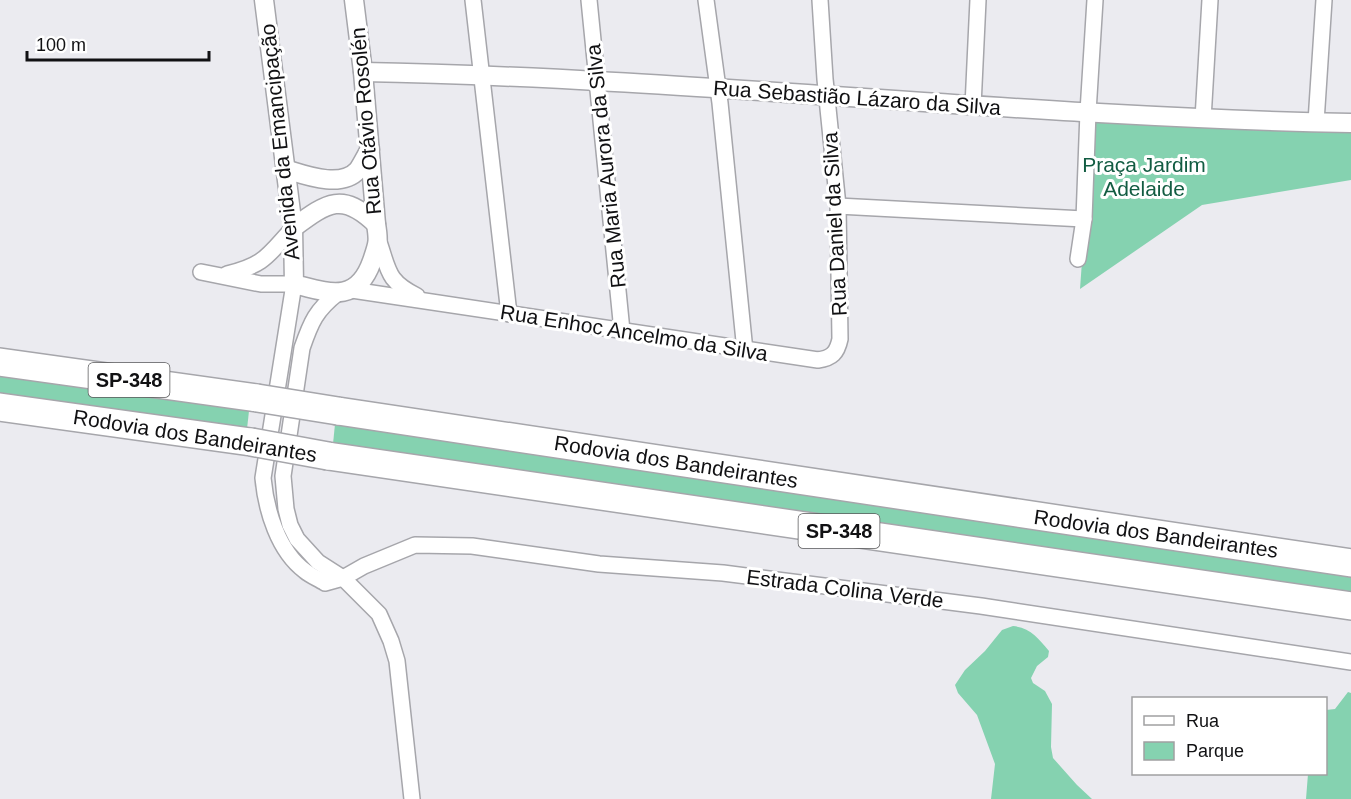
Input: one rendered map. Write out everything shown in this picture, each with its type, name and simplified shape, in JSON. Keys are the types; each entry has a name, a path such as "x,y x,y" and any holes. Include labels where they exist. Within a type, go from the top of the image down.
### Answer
{"highway":[{"name":"Rodovia dos Bandeirantes","path":"0,362 257,398 1351,563"},
{"name":"Rodovia dos Bandeirantes","path":"0,407 251,442 328,456 1351,606"}],"street":[{"name":"Avenida da Emancipação","path":"264,0 293,228 294,284"},
{"name":"Rua Otávio Rosolén","path":"354,0 363,72 377,233"},
{"path":"473,0 509,314"},
{"name":"Rua Maria Aurora da Silva","path":"589,0 622,331"},
{"path":"706,0 745,351"},
{"name":"Rua Daniel da Silva","path":"820,0 825,79 838,206 840,339 837,351"},
{"path":"973,106 978,0"},
{"path":"1078,258 1084,219 1095,0"},
{"path":"1203,118 1210,0"},
{"path":"1316,122 1324,0"},
{"name":"Rua Sebastião Lázaro da Silva","path":"363,72 482,74 973,106 1351,123"},
{"path":"285,169 314,177 340,179 357,171 370,149"},
{"path":"223,275 249,269 266,259 293,228 311,214 336,204 348,204 360,209 377,233 369,270 363,279 322,306 315,316 302,348 283,476 286,509 297,539 318,562 343,578 379,614 391,641 397,662 412,799"},
{"path":"838,206 1084,219"},
{"name":"Rua Enhoc Ancelmo da Silva","path":"377,233 391,276 400,288 428,301"},
{"path":"201,272 261,284 294,284 345,292"},
{"path":"294,284 264,478 264,491 274,526 295,561 304,570 325,583 343,578"},
{"name":"Rua Enhoc Ancelmo da Silva","path":"345,292 428,301 745,351 818,360 828,359 837,351"},
{"name":"Estrada Colina Verde","path":"343,578 364,566 416,545 472,546 599,564 723,573 981,606 1351,662"}],"green space":[{"name":"Praça Jardim Adelaide","path":"1095,120 1351,129 1351,180 1202,205 1080,289 1092,123"},
{"path":"0,373 249,411 247,429 0,394"},
{"path":"335,424 1351,574 1351,594 333,444"},
{"path":"1013,626 1029,631 1049,651 1048,657 1037,666 1031,678 1033,683 1045,691 1052,704 1053,758 1092,799 991,799 995,764 977,715 958,693 955,685 965,670 1002,630"},
{"path":"1348,692 1351,693 1351,799 1306,799 1308,775 1327,775 1327,710 1335,709"}]}
